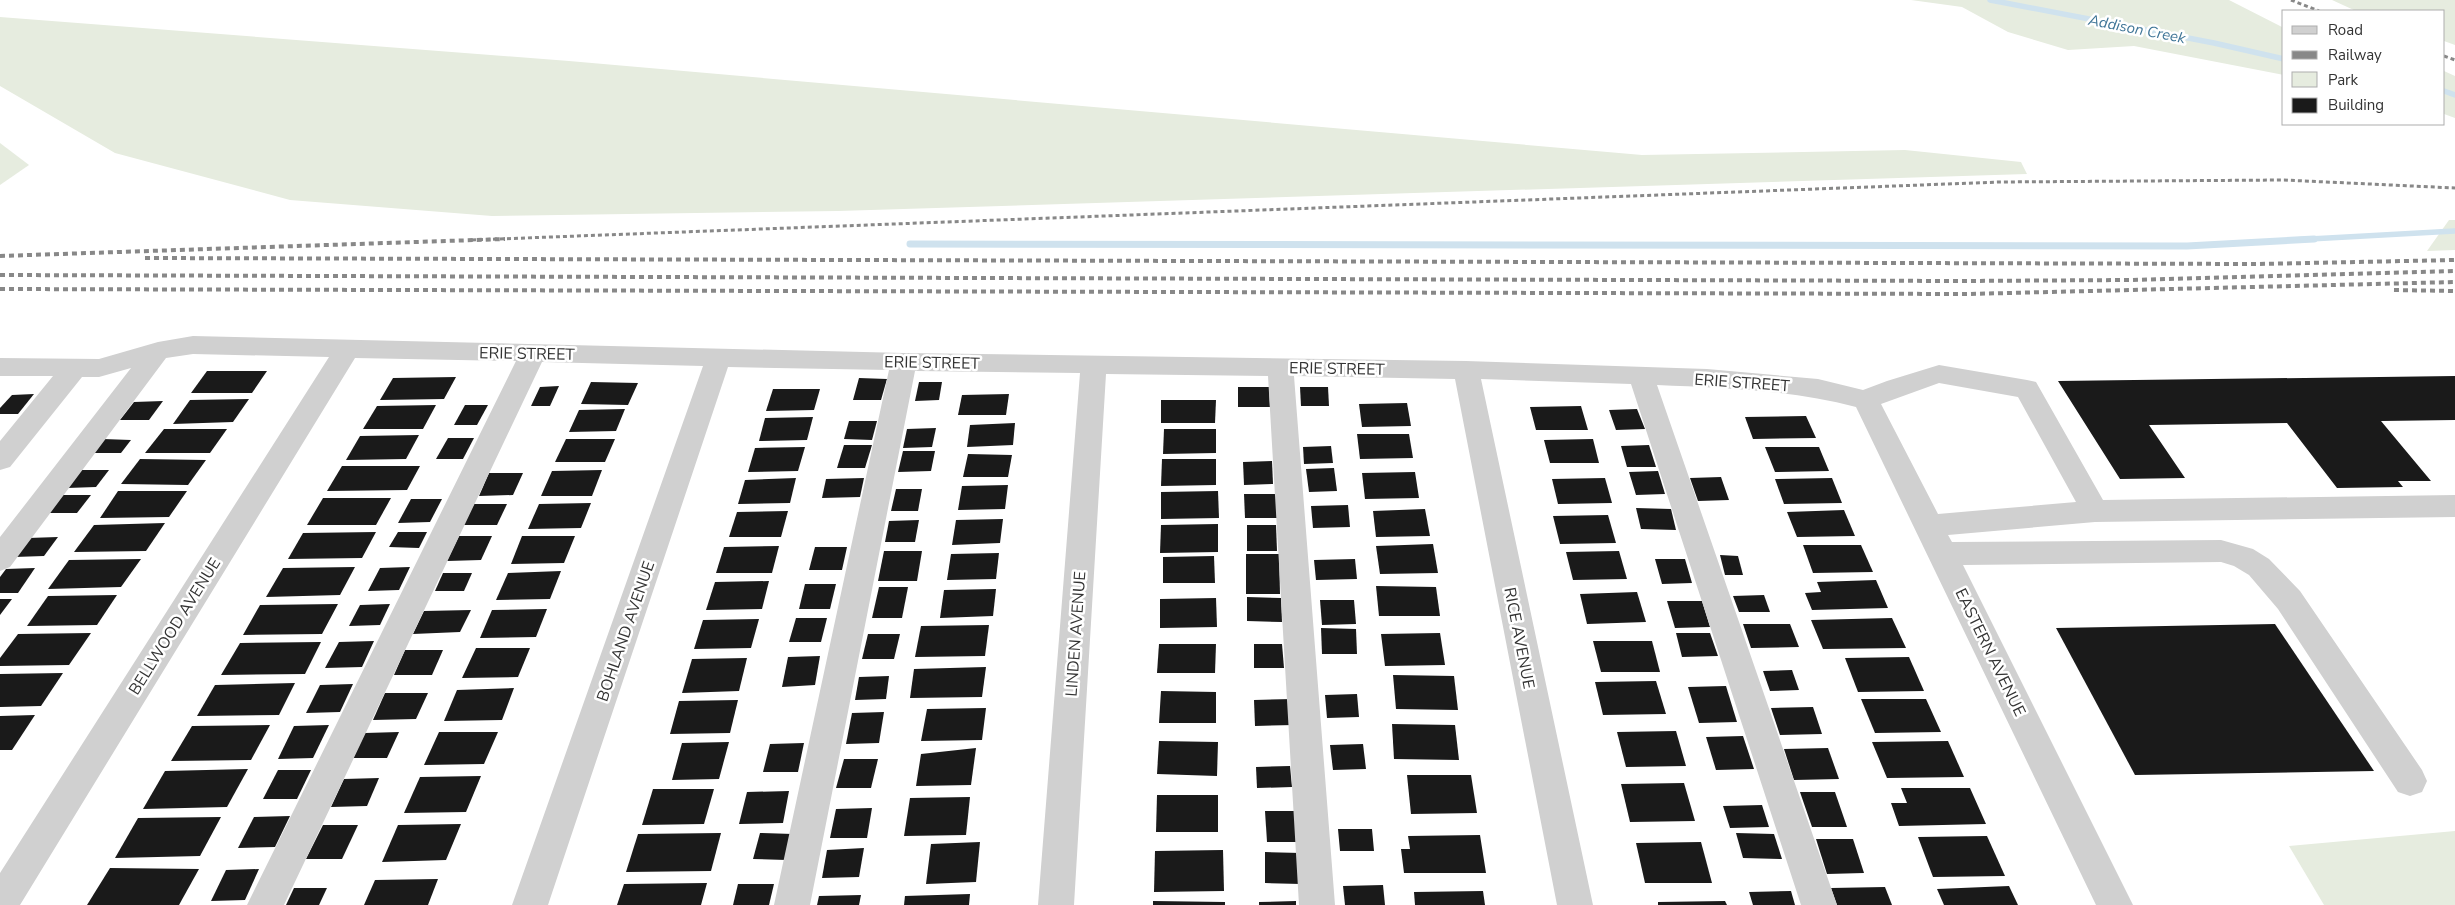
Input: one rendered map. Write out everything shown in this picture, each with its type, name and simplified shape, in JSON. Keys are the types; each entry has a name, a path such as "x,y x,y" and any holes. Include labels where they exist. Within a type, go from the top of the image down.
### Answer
{"street":[{"name":"ERIE STREET","path":"0,367 99,368 158,351 193,345 532,354 719,356 904,362 1094,363 1466,370 1707,378 1818,388 1865,400"},
{"name":"BELLWOOD AVENUE","path":"0,905 348,348"},
{"path":"0,559 158,351"},
{"path":"266,905 532,354"},
{"name":"BOHLAND AVENUE","path":"530,905 719,356"},
{"path":"792,905 904,362"},
{"name":"LINDEN AVENUE","path":"1056,905 1094,363"},
{"path":"1280,367 1317,905"},
{"path":"0,460 74,369"},
{"name":"RICE AVENUE","path":"1466,370 1575,905"},
{"path":"1865,400 1896,386 1939,374 2027,390 2095,511"},
{"path":"1641,376 1819,905"},
{"name":"EASTERN AVENUE","path":"1865,400 1943,554 2115,905"},
{"path":"1929,526 2095,511 2455,506"},
{"path":"1943,554 2221,551 2243,557 2258,567 2289,600 2410,781"}],"green space":[{"path":"1911,0 2229,0 2282,27 2282,75 2134,46 2068,50 2008,32 1962,7"},
{"path":"2332,0 2455,0 2455,45 2445,41 2445,10 2354,10"},
{"path":"0,17 569,61 1642,155 1905,150 2021,162 2027,174 838,211 492,216 290,200 115,153 0,86"},
{"path":"2445,71 2455,76 2455,118 2445,114"},
{"path":"0,143 29,165 0,185"},
{"path":"2449,220 2455,220 2455,250 2427,251"},
{"path":"2455,831 2455,905 2324,905 2289,846"}],"building":[{"path":"207,371 267,371 252,393 191,393"},
{"path":"2455,376 2455,420 2381,421 2431,481 2398,481 2403,487 2337,488 2287,423 2149,425 2185,478 2120,479 2058,381"},
{"path":"456,377 444,399 380,400 393,378"},
{"path":"859,378 887,379 881,400 853,400"},
{"path":"591,382 638,383 628,405 581,404"},
{"path":"919,382 942,382 939,400 915,401"},
{"path":"559,386 550,406 531,406 540,387"},
{"path":"1238,387 1269,387 1270,407 1238,407"},
{"path":"1300,387 1328,387 1329,406 1301,406"},
{"path":"773,389 820,389 814,410 766,411"},
{"path":"34,394 18,414 0,414 0,408 12,395"},
{"path":"1009,394 1006,415 958,415 962,395"},
{"path":"249,399 233,422 173,424 190,400"},
{"path":"1161,400 1216,400 1215,423 1161,423"},
{"path":"163,401 149,420 120,420 134,402"},
{"path":"1407,403 1411,426 1362,427 1359,404"},
{"path":"436,405 423,429 363,429 377,406"},
{"path":"465,405 488,405 477,425 454,425"},
{"path":"1581,406 1588,430 1536,430 1530,407"},
{"path":"625,409 616,431 569,432 579,410"},
{"path":"1637,409 1645,429 1616,430 1609,410"},
{"path":"1806,416 1816,438 1753,439 1745,417"},
{"path":"813,417 807,440 759,441 765,418"},
{"path":"849,421 877,421 872,440 844,439"},
{"path":"1015,423 1013,445 967,447 970,425"},
{"path":"936,428 932,447 903,448 907,429"},
{"path":"164,429 227,429 210,453 145,453"},
{"path":"1164,429 1216,429 1216,453 1163,454"},
{"path":"1357,434 1409,434 1413,458 1360,459"},
{"path":"419,435 406,459 346,460 360,436"},
{"path":"448,438 474,438 463,459 436,459"},
{"path":"103,439 131,440 121,453 93,453"},
{"path":"566,439 615,439 605,462 555,462"},
{"path":"1593,439 1599,463 1550,463 1544,440"},
{"path":"844,445 872,445 865,468 837,468"},
{"path":"1649,445 1656,467 1627,467 1621,446"},
{"path":"1331,446 1333,463 1304,464 1303,447"},
{"path":"805,447 798,471 748,472 755,448"},
{"path":"1765,447 1819,447 1829,471 1775,472"},
{"path":"903,451 935,451 931,471 898,472"},
{"path":"968,454 1012,455 1008,477 963,477"},
{"path":"140,459 206,460 188,485 121,484"},
{"path":"1162,459 1216,459 1216,485 1161,486"},
{"path":"1272,461 1273,484 1244,485 1243,462"},
{"path":"342,466 420,466 407,490 327,491"},
{"path":"1334,468 1337,491 1309,492 1306,469"},
{"path":"80,470 109,470 96,487 67,488"},
{"path":"602,470 592,496 541,496 552,471"},
{"path":"1658,471 1665,494 1636,495 1629,472"},
{"path":"1415,472 1419,498 1365,499 1362,473"},
{"path":"489,473 523,473 513,495 479,496"},
{"path":"1721,477 1729,500 1698,501 1690,478"},
{"path":"796,478 790,503 738,504 745,480"},
{"path":"864,478 860,497 822,498 826,479"},
{"path":"1605,478 1612,503 1558,504 1552,479"},
{"path":"1832,478 1842,503 1784,504 1775,479"},
{"path":"1008,485 1005,509 958,510 962,486"},
{"path":"896,489 922,489 918,511 891,511"},
{"path":"118,491 187,491 169,517 100,518"},
{"path":"1218,491 1219,518 1161,519 1161,492"},
{"path":"1244,494 1276,494 1277,518 1245,518"},
{"path":"61,495 91,495 77,513 48,513"},
{"path":"323,498 391,498 376,525 307,525"},
{"path":"411,499 442,499 430,522 398,523"},
{"path":"591,503 581,528 528,529 539,504"},
{"path":"474,504 507,504 497,525 463,525"},
{"path":"1348,505 1350,527 1313,528 1311,506"},
{"path":"1636,508 1671,509 1676,530 1641,529"},
{"path":"1425,509 1430,536 1376,537 1373,511"},
{"path":"1844,510 1855,536 1797,537 1787,512"},
{"path":"788,511 781,537 729,537 737,512"},
{"path":"1608,515 1616,543 1560,544 1553,516"},
{"path":"1003,519 1000,543 952,545 956,520"},
{"path":"919,520 915,542 885,542 889,521"},
{"path":"165,523 146,551 74,552 94,525"},
{"path":"1218,524 1218,552 1160,553 1161,525"},
{"path":"1247,525 1276,525 1277,551 1247,551"},
{"path":"376,532 362,558 288,559 303,533"},
{"path":"398,532 427,532 419,548 389,547"},
{"path":"459,536 492,536 481,560 447,561"},
{"path":"522,536 575,536 564,563 511,564"},
{"path":"58,537 44,556 14,557 28,538"},
{"path":"1433,544 1438,573 1380,574 1376,546"},
{"path":"1803,545 1861,545 1873,572 1813,573"},
{"path":"779,546 772,573 716,573 724,547"},
{"path":"815,547 847,547 842,570 809,570"},
{"path":"884,551 922,551 917,581 878,581"},
{"path":"1619,551 1627,579 1573,580 1566,552"},
{"path":"999,553 996,579 947,580 951,554"},
{"path":"1246,554 1279,554 1280,594 1246,594"},
{"path":"1720,555 1738,556 1743,575 1725,575"},
{"path":"1214,556 1215,583 1163,583 1163,557"},
{"path":"141,559 121,587 48,589 69,560"},
{"path":"1355,559 1357,579 1316,580 1314,560"},
{"path":"1655,559 1685,559 1692,583 1662,584"},
{"path":"355,567 340,595 266,597 283,568"},
{"path":"410,567 399,590 368,591 380,568"},
{"path":"35,568 18,593 0,593 0,577 6,569"},
{"path":"561,571 550,599 496,600 508,573"},
{"path":"443,573 472,573 464,591 435,591"},
{"path":"1876,580 1888,608 1812,610 1805,593 1821,592 1817,582"},
{"path":"769,581 762,609 706,610 715,582"},
{"path":"805,584 836,584 830,609 799,609"},
{"path":"1376,586 1436,587 1440,616 1379,616"},
{"path":"879,587 908,587 902,618 872,618"},
{"path":"996,589 993,616 940,618 944,590"},
{"path":"1637,592 1646,622 1587,624 1580,594"},
{"path":"117,595 97,625 27,626 48,596"},
{"path":"1764,595 1770,612 1739,612 1733,596"},
{"path":"1247,597 1281,598 1282,622 1247,621"},
{"path":"1216,598 1217,627 1160,628 1160,599"},
{"path":"0,599 12,599 0,615"},
{"path":"1320,600 1354,600 1356,624 1322,625"},
{"path":"1667,601 1702,601 1710,627 1675,628"},
{"path":"338,604 322,634 243,635 260,605"},
{"path":"390,604 380,625 349,626 360,605"},
{"path":"547,609 536,637 480,638 492,610"},
{"path":"471,610 460,632 413,634 424,611"},
{"path":"796,618 827,618 821,642 789,642"},
{"path":"1892,618 1906,648 1823,649 1811,620"},
{"path":"759,619 751,648 694,649 703,620"},
{"path":"1743,624 1790,624 1799,647 1751,648"},
{"path":"2275,624 2374,771 2135,775 2056,628"},
{"path":"989,625 985,656 915,657 921,626"},
{"path":"1321,628 1356,629 1357,654 1322,654"},
{"path":"91,633 69,665 0,666 0,658 18,634"},
{"path":"1440,633 1445,665 1385,666 1381,634"},
{"path":"1676,633 1710,633 1718,656 1682,657"},
{"path":"868,634 900,634 894,659 862,659"},
{"path":"374,641 362,667 325,668 339,642"},
{"path":"1593,641 1652,641 1660,672 1601,672"},
{"path":"321,642 305,674 221,675 240,643"},
{"path":"1159,644 1216,644 1215,673 1157,673"},
{"path":"1254,644 1282,644 1284,668 1254,668"},
{"path":"476,648 530,648 518,677 462,678"},
{"path":"405,650 443,650 432,675 394,675"},
{"path":"820,656 815,685 782,687 788,657"},
{"path":"1909,657 1924,691 1858,692 1845,658"},
{"path":"747,658 739,691 682,693 692,659"},
{"path":"986,667 982,697 910,698 914,669"},
{"path":"1792,670 1799,690 1770,691 1763,671"},
{"path":"63,673 41,706 0,707 0,674"},
{"path":"1393,675 1454,676 1458,710 1396,709"},
{"path":"889,676 886,699 855,700 859,677"},
{"path":"1656,681 1666,714 1603,715 1595,682"},
{"path":"295,683 279,715 197,716 215,685"},
{"path":"353,684 340,712 306,713 320,685"},
{"path":"1726,686 1737,722 1699,723 1688,687"},
{"path":"514,688 502,720 444,721 457,690"},
{"path":"1161,691 1216,692 1216,723 1159,723"},
{"path":"385,693 428,693 416,719 373,720"},
{"path":"1357,694 1359,717 1327,718 1325,695"},
{"path":"1292,699 1294,725 1255,726 1254,700"},
{"path":"1861,699 1926,699 1941,732 1875,733"},
{"path":"738,700 730,733 670,734 679,701"},
{"path":"1813,707 1822,734 1780,735 1771,708"},
{"path":"986,708 982,740 921,741 927,709"},
{"path":"884,712 879,743 846,744 852,713"},
{"path":"35,715 12,750 0,750 0,716"},
{"path":"1392,724 1455,725 1459,760 1394,759"},
{"path":"270,725 251,760 171,761 192,726"},
{"path":"329,725 313,758 278,759 294,726"},
{"path":"1676,731 1686,766 1626,767 1617,732"},
{"path":"399,732 387,758 353,758 365,733"},
{"path":"439,732 498,732 484,764 424,765"},
{"path":"1743,736 1754,769 1716,770 1706,737"},
{"path":"1159,741 1218,742 1217,776 1157,774"},
{"path":"1948,741 1964,777 1887,778 1872,742"},
{"path":"729,742 719,779 672,780 682,743"},
{"path":"804,743 798,772 763,772 770,744"},
{"path":"1363,744 1366,769 1333,770 1330,745"},
{"path":"976,748 971,785 916,786 921,754"},
{"path":"1828,748 1839,779 1794,780 1784,749"},
{"path":"844,759 878,759 871,788 836,788"},
{"path":"1290,766 1292,787 1257,788 1256,767"},
{"path":"248,769 227,807 143,809 165,771"},
{"path":"278,770 311,770 297,799 263,799"},
{"path":"1407,775 1471,775 1477,813 1411,814"},
{"path":"481,776 466,812 404,813 420,777"},
{"path":"379,778 367,806 331,807 344,779"},
{"path":"1684,783 1695,821 1630,822 1621,784"},
{"path":"1901,788 1970,788 1986,824 1899,826 1891,803 1907,803"},
{"path":"653,789 714,789 704,824 642,825"},
{"path":"789,791 783,823 739,824 747,792"},
{"path":"1800,792 1835,792 1847,827 1812,827"},
{"path":"1157,795 1218,795 1218,832 1156,832"},
{"path":"970,797 966,835 904,836 910,798"},
{"path":"1762,805 1769,827 1730,828 1723,806"},
{"path":"872,808 867,838 830,838 836,809"},
{"path":"1265,811 1297,811 1299,842 1267,842"},
{"path":"290,816 275,847 238,848 254,817"},
{"path":"221,817 200,856 115,858 138,818"},
{"path":"461,824 446,860 382,862 398,825"},
{"path":"323,825 358,825 342,859 306,859"},
{"path":"1338,829 1372,829 1374,851 1340,851"},
{"path":"721,833 711,871 626,872 638,834"},
{"path":"760,833 793,834 786,860 753,859"},
{"path":"1736,833 1774,834 1782,859 1743,858"},
{"path":"1480,835 1486,873 1404,873 1401,849 1410,849 1408,836"},
{"path":"1987,836 2005,876 1933,877 1918,837"},
{"path":"1816,839 1853,839 1864,873 1827,874"},
{"path":"980,842 976,882 926,884 931,844"},
{"path":"1701,842 1712,883 1645,883 1636,843"},
{"path":"864,848 859,877 822,878 827,850"},
{"path":"1223,850 1224,891 1154,892 1155,851"},
{"path":"1265,852 1301,853 1301,884 1265,883"},
{"path":"110,868 199,869 179,905 87,905"},
{"path":"259,869 245,900 211,901 226,870"},
{"path":"438,879 428,905 364,905 375,880"},
{"path":"707,883 701,905 617,905 624,884"},
{"path":"738,884 774,884 769,905 733,905"},
{"path":"1383,885 1385,905 1345,905 1343,886"},
{"path":"2009,886 2018,905 1944,905 1937,889"},
{"path":"1885,887 1892,905 1837,905 1831,888"},
{"path":"294,888 327,888 319,905 286,905"},
{"path":"1483,891 1485,905 1415,905 1414,892"},
{"path":"1791,891 1795,905 1753,905 1749,892"},
{"path":"970,894 969,905 904,905 905,896"},
{"path":"861,895 859,905 817,905 819,896"},
{"path":"1153,901 1225,902 1225,905 1153,905"},
{"path":"1296,901 1296,905 1259,905 1259,902"},
{"path":"1725,901 1727,905 1658,905 1658,902"}],"waterway":[{"name":"Addison Creek","path":"1990,0 2214,43 2282,59"},
{"name":"Addison Creek","path":"2445,91 2455,95"},
{"path":"2292,240 2455,231"},
{"path":"910,244 2187,246 2314,239"}],"railway":[{"path":"2291,0 2316,10"},
{"path":"2445,56 2455,60"},
{"path":"472,240 2000,182 2284,180 2455,188"},
{"path":"0,256 505,239"},
{"path":"145,258 2258,264 2455,260"},
{"path":"0,275 1961,281 2131,280 2455,271"},
{"path":"0,289 1968,294 2455,282"},
{"path":"2394,290 2455,291"}]}
